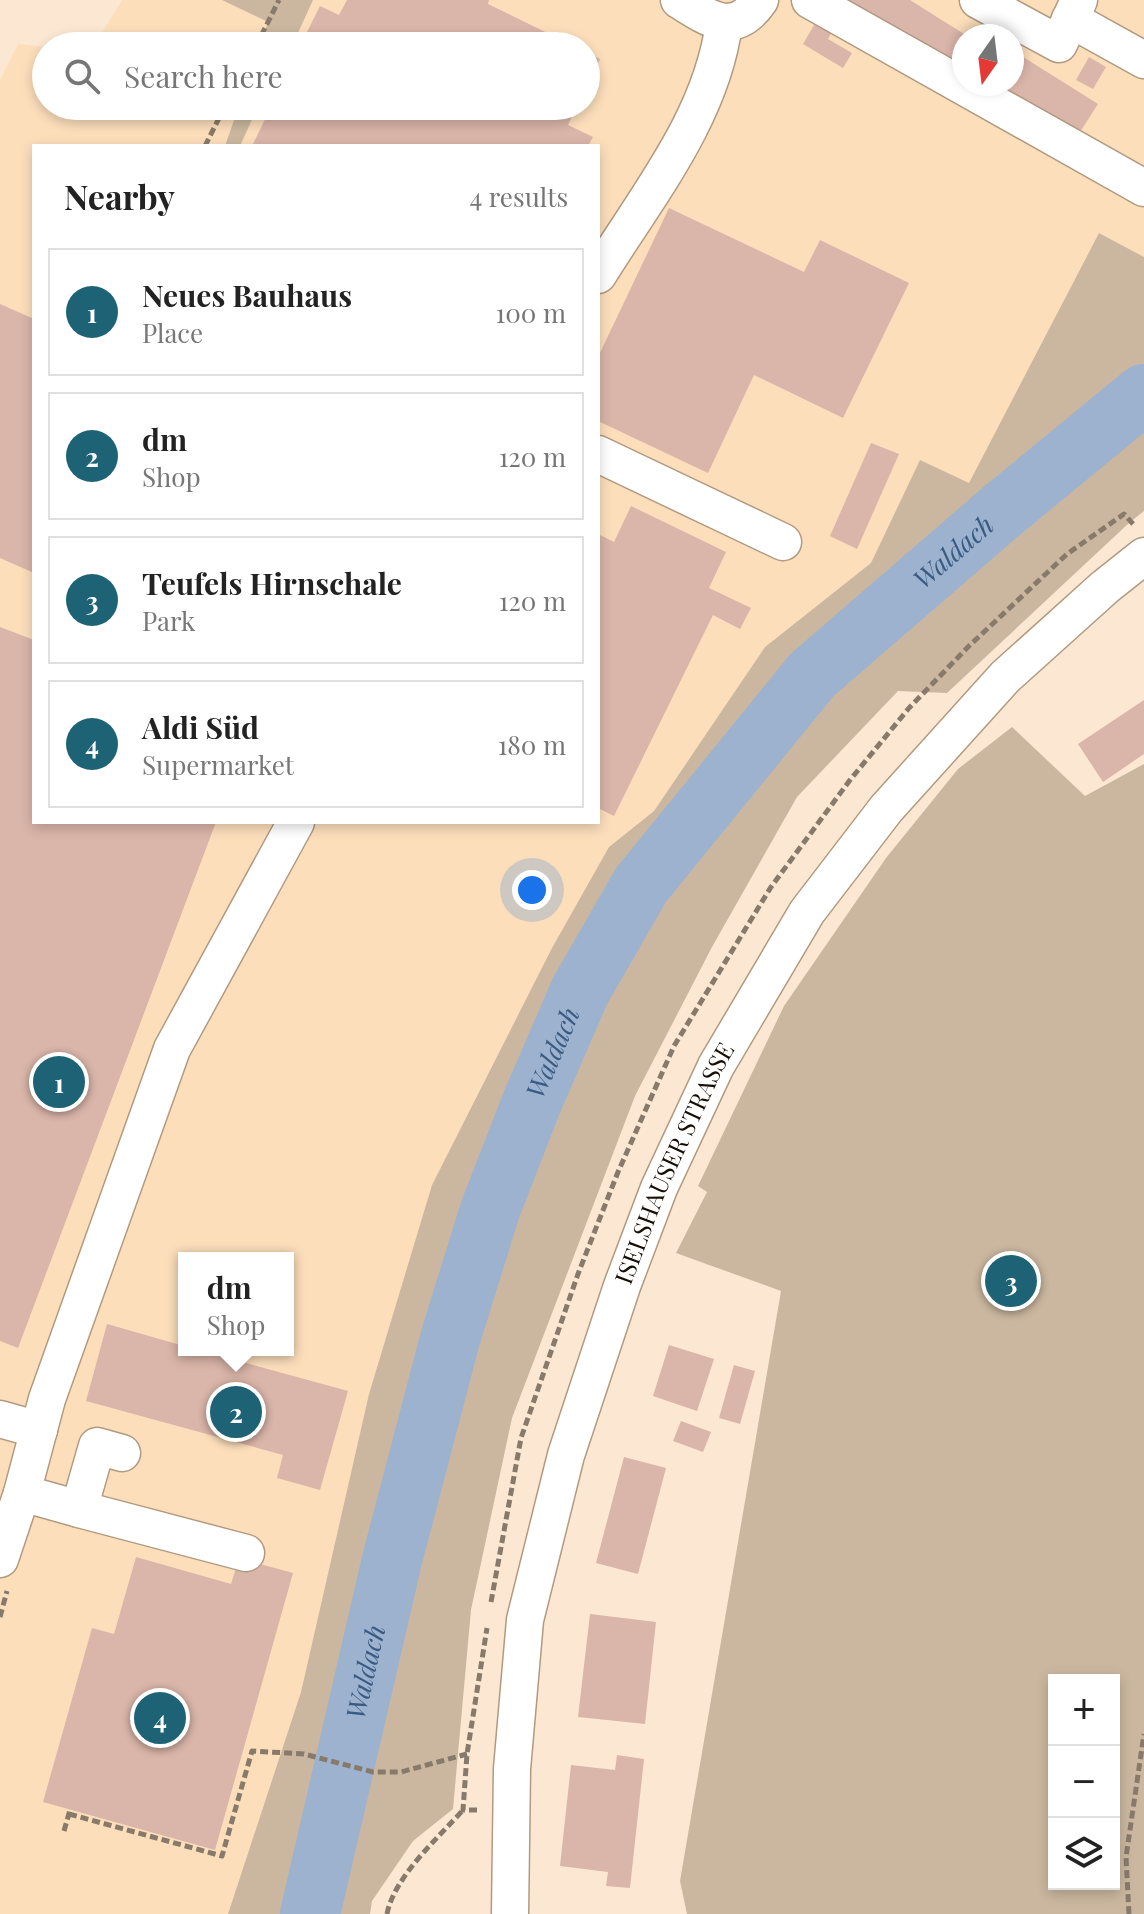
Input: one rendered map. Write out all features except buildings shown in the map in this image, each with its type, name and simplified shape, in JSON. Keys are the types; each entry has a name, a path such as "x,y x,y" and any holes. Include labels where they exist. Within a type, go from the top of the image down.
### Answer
{"street":[{"path":"679,0 699,13 728,48"},
{"path":"600,272 694,135 713,76 728,48 736,22 750,15 760,0"},
{"path":"810,0 1144,188"},
{"path":"978,0 1059,44 1075,10 1144,60"},
{"path":"600,455 783,542"},
{"name":"ISELSHAUSER STRASSE","path":"510,1914 512,1769 525,1620 566,1455 622,1286 671,1161 716,1066 807,912 886,809 1005,677 1144,556"},
{"path":"0,1559 22,1493 47,1399 172,1049 295,824"},
{"path":"0,1419 39,1430"},
{"path":"79,1509 97,1446 122,1453"},
{"path":"22,1493 246,1553"}],"path":[{"path":"263,32 279,0"},
{"path":"206,144 218,120"},
{"path":"1129,1914 1126,1857 1144,1734"},
{"path":"64,1831 70,1812 222,1856 252,1751 304,1754 373,1772 401,1772 467,1754"},
{"path":"387,1914 389,1901 399,1884 463,1810"}],"shaded area":[{"path":"122,0 1144,0 1144,257 1099,233 969,484 920,461 871,563 765,647 654,811 609,847 432,1185 369,1394 301,1692 228,1914 0,1914 0,80 18,44 32,46 32,120 600,120 600,32 103,32"},
{"path":"222,0 313,0 298,32 265,32 268,22"},
{"path":"234,120 252,120 241,144 226,144"},
{"path":"1099,233 1144,257 1144,511 947,693 898,691 797,797 712,947 635,1096 512,1418 471,1610 453,1809 413,1841 372,1901 370,1914 228,1914 301,1692 369,1394 432,1185 552,948 609,847 654,811 765,647 871,563 920,460 969,483"},
{"path":"1012,727 1085,796 1144,764 1144,1914 687,1914 680,1881 781,1291 676,1253 707,1192 698,1186 784,1006 886,858 958,769"}],"waterway":[{"name":"Waldach","path":"310,1914 392,1560 450,1339 490,1210 580,991 641,885 812,675 1004,509 1144,394"}],"place":[{"name":"Neues Bauhaus","path":"59,1082"},
{"name":"Teufels Hirnschale","path":"1011,1281"},
{"name":"dm","path":"236,1412"},
{"name":"Aldi Süd","path":"160,1718"}]}
